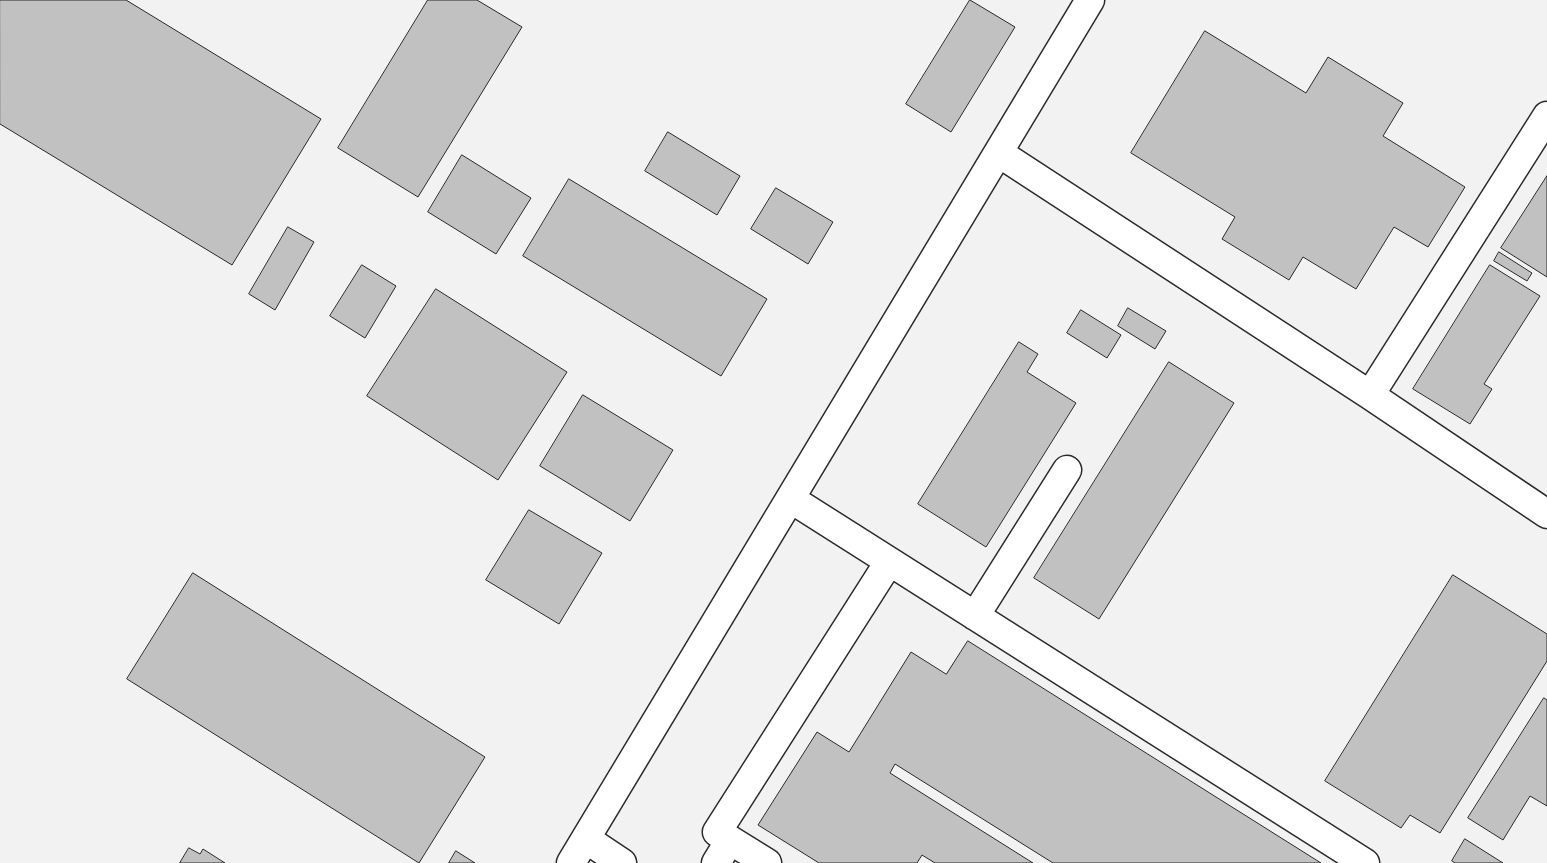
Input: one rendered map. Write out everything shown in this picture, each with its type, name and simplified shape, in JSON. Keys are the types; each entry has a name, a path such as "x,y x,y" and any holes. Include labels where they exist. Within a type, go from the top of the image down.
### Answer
{"street":[{"path":"571,863 1090,0"},
{"path":"1370,395 1547,116"},
{"path":"999,153 1370,395 1547,514"},
{"path":"975,616 1067,470"},
{"path":"791,499 1354,860"},
{"path":"767,863 717,832 890,562"},
{"path":"586,839 622,863"},
{"path":"716,863 730,840"}],"building":[{"path":"0,0 126,0 321,119 232,265 0,124"},
{"path":"428,0 477,0 522,27 418,197 338,148"},
{"path":"970,0 1015,27 951,132 906,104"},
{"path":"1205,31 1306,93 1328,57 1403,103 1383,136 1465,187 1428,247 1394,227 1356,289 1303,257 1289,280 1222,239 1235,217 1131,153"},
{"path":"668,132 740,176 717,215 645,171"},
{"path":"462,155 531,198 496,254 428,212"},
{"path":"1547,176 1547,277 1501,248"},
{"path":"569,179 767,299 721,376 523,256"},
{"path":"776,188 833,222 808,264 751,229"},
{"path":"288,227 314,242 275,310 249,294"},
{"path":"1499,252 1532,273 1527,281 1494,261"},
{"path":"362,265 396,286 365,338 330,316"},
{"path":"1490,265 1540,296 1484,384 1492,389 1470,424 1413,389"},
{"path":"436,289 567,372 498,480 367,396"},
{"path":"1128,308 1166,331 1155,349 1118,326"},
{"path":"1081,310 1121,335 1107,358 1067,333"},
{"path":"1019,342 1038,354 1027,372 1076,403 986,547 918,504"},
{"path":"1169,362 1234,403 1099,619 1034,578"},
{"path":"583,395 673,450 630,521 540,466"},
{"path":"529,510 602,553 559,624 486,580"},
{"path":"193,573 485,757 419,863 127,679"},
{"path":"1453,575 1547,634 1547,661 1440,833 1410,815 1401,828 1325,781"},
{"path":"968,641 1321,863 1053,863 895,764 890,773 1033,863 935,863 922,855 917,863 819,863 758,825 817,732 849,752 911,652 946,674"},
{"path":"1544,698 1547,700 1547,806 1530,796 1503,840 1468,818"},
{"path":"1465,839 1503,863 1455,863 1452,861"},
{"path":"189,848 200,854 203,849 225,863 180,863"},
{"path":"456,851 475,863 449,863"}]}
